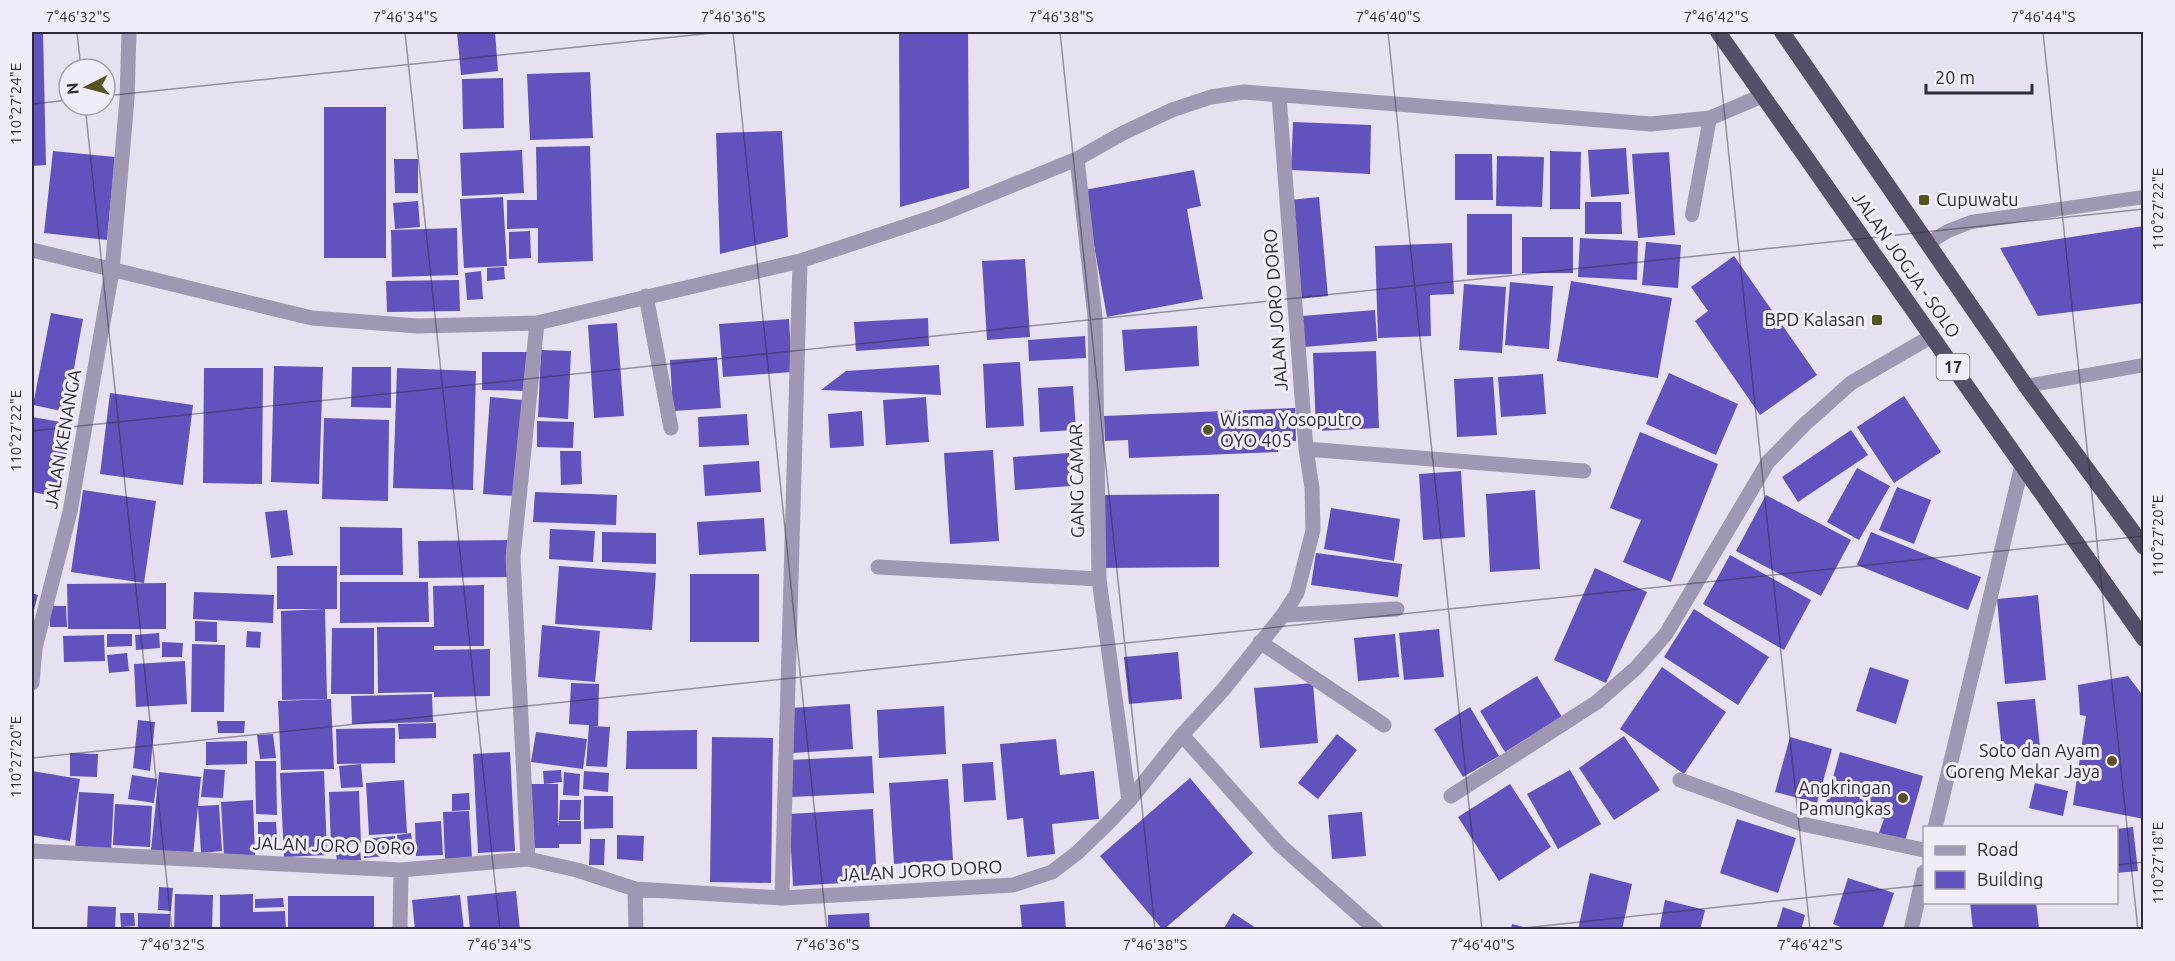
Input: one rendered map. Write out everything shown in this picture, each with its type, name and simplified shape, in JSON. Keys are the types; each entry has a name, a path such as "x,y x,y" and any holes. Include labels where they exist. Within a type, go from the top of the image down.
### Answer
{"highway":[{"name":"JALAN JOGJA - SOLO","path":"1718,32 2144,639"},
{"name":"JALAN JOGJA - SOLO","path":"1782,32 2026,386 2144,547"}],"street":[{"name":"JALAN KENANGA","path":"32,683 33,648 70,512 112,271 127,99 129,32"},
{"path":"32,250 312,318 418,326 537,322 800,261 939,215 1077,159 1172,110 1211,97 1244,92 1651,124 1710,117 1762,96"},
{"name":"JALAN JORO DORO","path":"32,851 401,870 528,859 577,870 635,889 782,898 1013,885 1052,872 1077,853 1129,801 1182,735 1223,690 1297,593 1313,530 1312,488 1306,449 1279,96"},
{"name":"GANG CAMAR","path":"1077,159 1095,317 1099,579 1129,801"},
{"path":"782,898 800,261"},
{"path":"646,296 671,428"},
{"path":"528,859 513,557 537,322"},
{"path":"1451,796 1597,702 1636,668 1666,634 1768,462 1804,425 1851,383 1932,336"},
{"path":"1306,449 1584,471"},
{"path":"1935,826 2022,465"},
{"path":"878,567 1099,579"},
{"path":"1282,615 1397,609"},
{"path":"1260,642 1384,725"},
{"path":"1182,735 1280,845 1375,928"},
{"path":"1680,780 1802,824 1923,850"},
{"path":"400,930 401,870"},
{"path":"1911,930 1923,876"},
{"path":"635,889 636,930"}],"lane":[{"path":"1692,215 1710,117"},
{"path":"1928,243 1948,231 1971,222 2144,196"},
{"path":"2026,386 2144,365"}],"building":[{"path":"32,32 43,32 46,165 32,166"},
{"path":"457,32 495,32 498,71 461,75"},
{"path":"899,32 968,32 969,188 900,207"},
{"path":"590,72 593,138 530,140 527,74"},
{"path":"503,78 504,128 463,129 462,79"},
{"path":"324,107 386,107 386,258 324,258"},
{"path":"1293,122 1371,125 1370,174 1291,170"},
{"path":"782,131 788,237 720,254 716,133"},
{"path":"590,146 593,261 538,263 538,228 507,229 507,200 537,200 536,147"},
{"path":"1626,148 1629,194 1591,197 1588,150"},
{"path":"522,150 524,193 462,196 460,153"},
{"path":"53,151 115,157 107,240 44,233"},
{"path":"1550,151 1581,152 1580,209 1550,209"},
{"path":"1669,152 1675,235 1638,238 1632,154"},
{"path":"1455,154 1492,154 1493,200 1455,200"},
{"path":"1497,156 1544,157 1542,207 1496,206"},
{"path":"394,159 418,159 418,193 395,193"},
{"path":"1194,170 1201,206 1187,209 1203,299 1107,317 1084,190"},
{"path":"503,197 507,266 464,268 460,199"},
{"path":"1319,197 1328,296 1298,299 1290,200"},
{"path":"418,201 420,227 395,229 393,203"},
{"path":"1585,202 1621,202 1622,234 1585,234"},
{"path":"1467,214 1512,214 1512,274 1467,275"},
{"path":"2144,226 2144,303 2038,316 2000,248"},
{"path":"457,228 458,275 392,277 391,230"},
{"path":"530,231 531,258 509,259 509,232"},
{"path":"1522,237 1573,237 1573,273 1522,273"},
{"path":"1580,238 1638,241 1637,280 1578,277"},
{"path":"1646,242 1681,245 1678,288 1642,285"},
{"path":"1452,243 1454,294 1430,295 1431,336 1378,338 1375,246"},
{"path":"1734,256 1817,375 1760,415 1695,321 1708,311 1691,287"},
{"path":"1025,259 1030,337 987,340 982,261"},
{"path":"504,267 505,279 487,281 487,268"},
{"path":"481,271 483,299 467,300 465,273"},
{"path":"459,280 460,311 387,312 386,281"},
{"path":"1571,281 1672,298 1658,378 1557,361"},
{"path":"1510,282 1553,286 1549,349 1505,345"},
{"path":"1464,284 1506,287 1502,353 1459,350"},
{"path":"1375,310 1377,341 1304,347 1302,316"},
{"path":"51,313 83,319 66,412 33,405"},
{"path":"928,318 929,346 856,351 854,322"},
{"path":"789,319 792,372 723,377 719,324"},
{"path":"617,323 624,416 594,418 588,325"},
{"path":"1197,326 1199,366 1125,371 1122,330"},
{"path":"1085,336 1086,358 1029,361 1028,340"},
{"path":"541,350 571,351 568,419 538,417"},
{"path":"1376,351 1379,428 1316,431 1313,353"},
{"path":"482,352 527,352 527,391 482,390"},
{"path":"717,357 721,408 673,411 670,360"},
{"path":"1020,362 1024,426 986,428 983,364"},
{"path":"939,365 941,395 821,390 846,371"},
{"path":"274,366 323,367 319,484 271,482"},
{"path":"352,367 391,367 391,408 351,407"},
{"path":"204,368 263,368 262,484 203,483"},
{"path":"397,368 476,371 473,490 393,488"},
{"path":"1669,373 1738,404 1716,455 1646,424"},
{"path":"1543,374 1546,414 1501,417 1498,377"},
{"path":"1493,377 1497,435 1457,437 1454,379"},
{"path":"1073,386 1076,430 1040,432 1038,388"},
{"path":"110,393 193,405 183,485 100,474"},
{"path":"1904,396 1941,452 1894,483 1857,427"},
{"path":"490,397 523,400 516,496 483,494"},
{"path":"926,397 929,442 886,445 883,400"},
{"path":"1295,408 1296,441 1277,442 1278,452 1129,458 1128,440 1105,441 1104,416"},
{"path":"862,411 864,446 830,448 828,414"},
{"path":"747,414 749,445 699,447 698,417"},
{"path":"32,417 72,424 59,497 32,492"},
{"path":"324,418 389,420 388,501 322,499"},
{"path":"537,421 574,422 573,448 537,447"},
{"path":"1851,430 1868,455 1798,502 1782,477"},
{"path":"1640,432 1718,464 1671,582 1623,562 1641,520 1610,508"},
{"path":"993,450 999,541 950,544 944,453"},
{"path":"560,451 581,451 582,484 561,485"},
{"path":"1069,453 1071,486 1015,490 1013,457"},
{"path":"759,461 761,492 705,496 703,465"},
{"path":"1857,468 1890,486 1859,540 1827,522"},
{"path":"1461,471 1465,537 1423,540 1419,474"},
{"path":"1897,487 1931,500 1914,544 1879,530"},
{"path":"83,490 156,501 144,583 71,572"},
{"path":"1535,490 1540,569 1490,572 1486,494"},
{"path":"535,492 617,495 616,525 533,522"},
{"path":"1219,494 1219,567 1102,568 1102,495"},
{"path":"1766,495 1851,540 1821,596 1736,551"},
{"path":"1331,508 1400,519 1394,561 1324,549"},
{"path":"287,510 293,555 271,558 265,512"},
{"path":"764,518 766,551 699,555 697,522"},
{"path":"340,527 402,528 403,575 340,575"},
{"path":"550,529 595,531 593,562 549,559"},
{"path":"602,532 656,533 656,564 602,562"},
{"path":"1871,532 1981,577 1968,610 1857,565"},
{"path":"511,540 511,577 419,578 418,541"},
{"path":"1316,553 1402,564 1398,597 1311,585"},
{"path":"1730,555 1811,600 1784,650 1703,604"},
{"path":"277,566 337,566 337,609 277,609"},
{"path":"559,566 656,573 652,630 555,624"},
{"path":"1595,568 1647,592 1606,683 1554,660"},
{"path":"690,574 759,574 759,642 690,642"},
{"path":"340,582 428,582 429,622 340,623"},
{"path":"166,583 166,629 68,629 67,584"},
{"path":"484,585 484,646 434,646 434,650 490,649 490,696 434,697 434,692 378,693 377,627 434,627 433,586"},
{"path":"194,592 274,595 273,623 193,619"},
{"path":"32,593 38,595 32,617"},
{"path":"2038,595 2046,680 2005,684 1997,599"},
{"path":"49,606 66,606 67,627 50,627"},
{"path":"325,609 327,699 282,700 281,611"},
{"path":"1694,609 1769,657 1738,705 1664,657"},
{"path":"195,621 217,622 217,642 195,641"},
{"path":"542,625 600,631 595,682 538,677"},
{"path":"332,628 374,628 374,694 331,694"},
{"path":"1439,629 1444,677 1404,680 1399,633"},
{"path":"247,631 261,632 260,648 246,647"},
{"path":"159,633 160,648 136,650 135,635"},
{"path":"107,634 132,634 132,646 107,647"},
{"path":"1395,634 1399,677 1358,681 1354,638"},
{"path":"104,635 105,661 64,662 63,636"},
{"path":"162,642 183,643 182,657 162,657"},
{"path":"192,644 225,645 224,712 191,712"},
{"path":"1178,652 1182,699 1129,704 1124,657"},
{"path":"127,653 129,671 109,673 107,655"},
{"path":"185,661 187,704 136,707 134,664"},
{"path":"1662,667 1726,712 1684,774 1620,729"},
{"path":"1870,667 1909,680 1896,724 1856,711"},
{"path":"1537,676 1562,717 1505,752 1480,711"},
{"name":"Soto dan Ayam Goreng Mekar Jaya","path":"2128,676 2144,697 2144,819 2073,805 2086,716 2080,715 2078,685"},
{"path":"571,683 599,684 598,726 591,726 610,727 607,767 586,766 589,725 569,724"},
{"path":"1313,683 1318,743 1260,748 1254,688"},
{"path":"432,694 433,722 352,724 351,696"},
{"path":"331,699 334,769 281,770 278,701"},
{"path":"2035,699 2040,747 2002,751 1997,702"},
{"path":"850,704 853,749 793,753 790,708"},
{"path":"944,706 946,754 879,758 877,710"},
{"path":"1470,707 1499,756 1463,777 1434,729"},
{"path":"138,720 155,722 150,771 133,768"},
{"path":"217,721 245,721 244,733 218,733"},
{"path":"436,723 436,738 399,739 398,724"},
{"path":"395,728 395,763 337,764 336,729"},
{"path":"697,730 697,769 626,769 627,731"},
{"path":"536,732 587,739 583,769 531,762"},
{"path":"273,734 276,758 260,759 257,735"},
{"path":"1337,734 1357,750 1318,799 1298,783"},
{"path":"1624,736 1660,790 1614,820 1579,768"},
{"path":"712,737 773,738 771,883 710,882"},
{"path":"1790,737 1832,749 1817,803 1775,792"},
{"path":"1056,739 1060,775 1094,771 1099,819 1052,824 1055,854 1027,857 1023,818 1007,820 1000,744"},
{"path":"247,741 247,764 206,765 206,742"},
{"path":"510,752 515,851 478,853 473,754"},
{"path":"1840,752 1923,776 1905,841 1879,833 1884,819 1826,803"},
{"path":"70,753 98,754 97,777 70,776"},
{"path":"872,756 874,793 792,797 789,760"},
{"path":"255,761 276,761 277,815 256,814"},
{"path":"993,762 996,800 964,802 962,764"},
{"path":"361,764 363,787 341,788 339,766"},
{"path":"204,769 225,770 223,798 201,797"},
{"path":"561,770 562,782 544,784 543,771"},
{"path":"1570,770 1601,824 1558,849 1527,794"},
{"path":"32,771 80,779 70,841 32,835"},
{"path":"324,771 327,855 284,857 280,773"},
{"path":"584,771 609,773 608,792 583,789"},
{"path":"159,772 201,777 193,855 151,850"},
{"path":"564,772 580,774 579,796 563,795"},
{"path":"132,775 157,779 154,803 128,799"},
{"path":"1190,778 1253,853 1163,930 1100,856"},
{"path":"948,779 953,860 894,864 889,783"},
{"path":"404,780 407,833 369,835 366,783"},
{"path":"2035,783 2068,791 2063,816 2029,808"},
{"path":"529,784 558,784 558,826 559,821 581,821 581,844 559,844 559,848 529,848"},
{"path":"1510,784 1551,847 1499,881 1458,817"},
{"path":"359,791 361,844 331,846 329,792"},
{"path":"79,792 114,794 111,853 75,850"},
{"path":"469,793 470,810 452,811 452,794"},
{"path":"584,796 613,796 613,828 584,829"},
{"path":"253,800 255,856 224,857 221,802"},
{"path":"560,800 581,800 580,820 559,820"},
{"path":"115,804 152,806 150,847 113,845"},
{"path":"219,805 222,851 201,853 198,806"},
{"path":"873,809 877,881 793,886 789,814"},
{"path":"469,811 472,858 445,859 443,812"},
{"path":"1362,812 1366,856 1332,859 1328,815"},
{"path":"1737,819 1796,838 1778,893 1720,873"},
{"path":"441,821 443,855 416,856 415,823"},
{"path":"258,822 276,822 278,849 258,849"},
{"path":"2133,827 2138,871 2118,873 2118,829"},
{"path":"411,833 413,851 399,853 397,835"},
{"path":"617,835 644,836 643,861 617,859"},
{"path":"395,836 397,855 364,858 363,839"},
{"path":"590,839 605,839 604,865 589,865"},
{"path":"360,849 361,860 337,863 336,852"},
{"path":"1590,873 1632,884 1622,930 1578,930"},
{"path":"1848,878 1894,893 1882,930 1848,930 1833,924"},
{"path":"159,887 173,888 171,911 158,910"},
{"path":"516,891 520,930 470,930 467,896"},
{"path":"175,894 213,895 212,930 174,930"},
{"path":"253,894 253,912 285,911 286,930 220,930 220,895"},
{"path":"460,895 464,930 415,930 412,900"},
{"path":"288,896 374,896 374,930 288,930"},
{"path":"283,898 284,907 255,908 255,899"},
{"path":"1665,900 1705,910 1700,930 1659,930"},
{"path":"1064,901 1066,930 1022,930 1020,905"},
{"path":"1970,904 2036,904 2039,928 1973,930"},
{"path":"88,906 116,907 115,930 87,930"},
{"path":"1783,907 1805,915 1801,930 1776,930"},
{"path":"120,913 134,913 135,926 121,927"},
{"path":"138,913 170,914 170,930 138,930"},
{"path":"869,913 870,930 828,930 828,915"},
{"path":"1233,913 1259,930 1223,930"},
{"path":"1512,924 1531,929 1511,930"}],"place":[{"name":"Cupuwatu","path":"1924,200"},
{"name":"BPD Kalasan","path":"1877,320"},
{"name":"Wisma Yosoputro OYO 405","path":"1208,430"},
{"name":"Soto dan Ayam Goreng Mekar Jaya","path":"2112,761"},
{"name":"Angkringan Pamungkas","path":"1903,798"}]}
